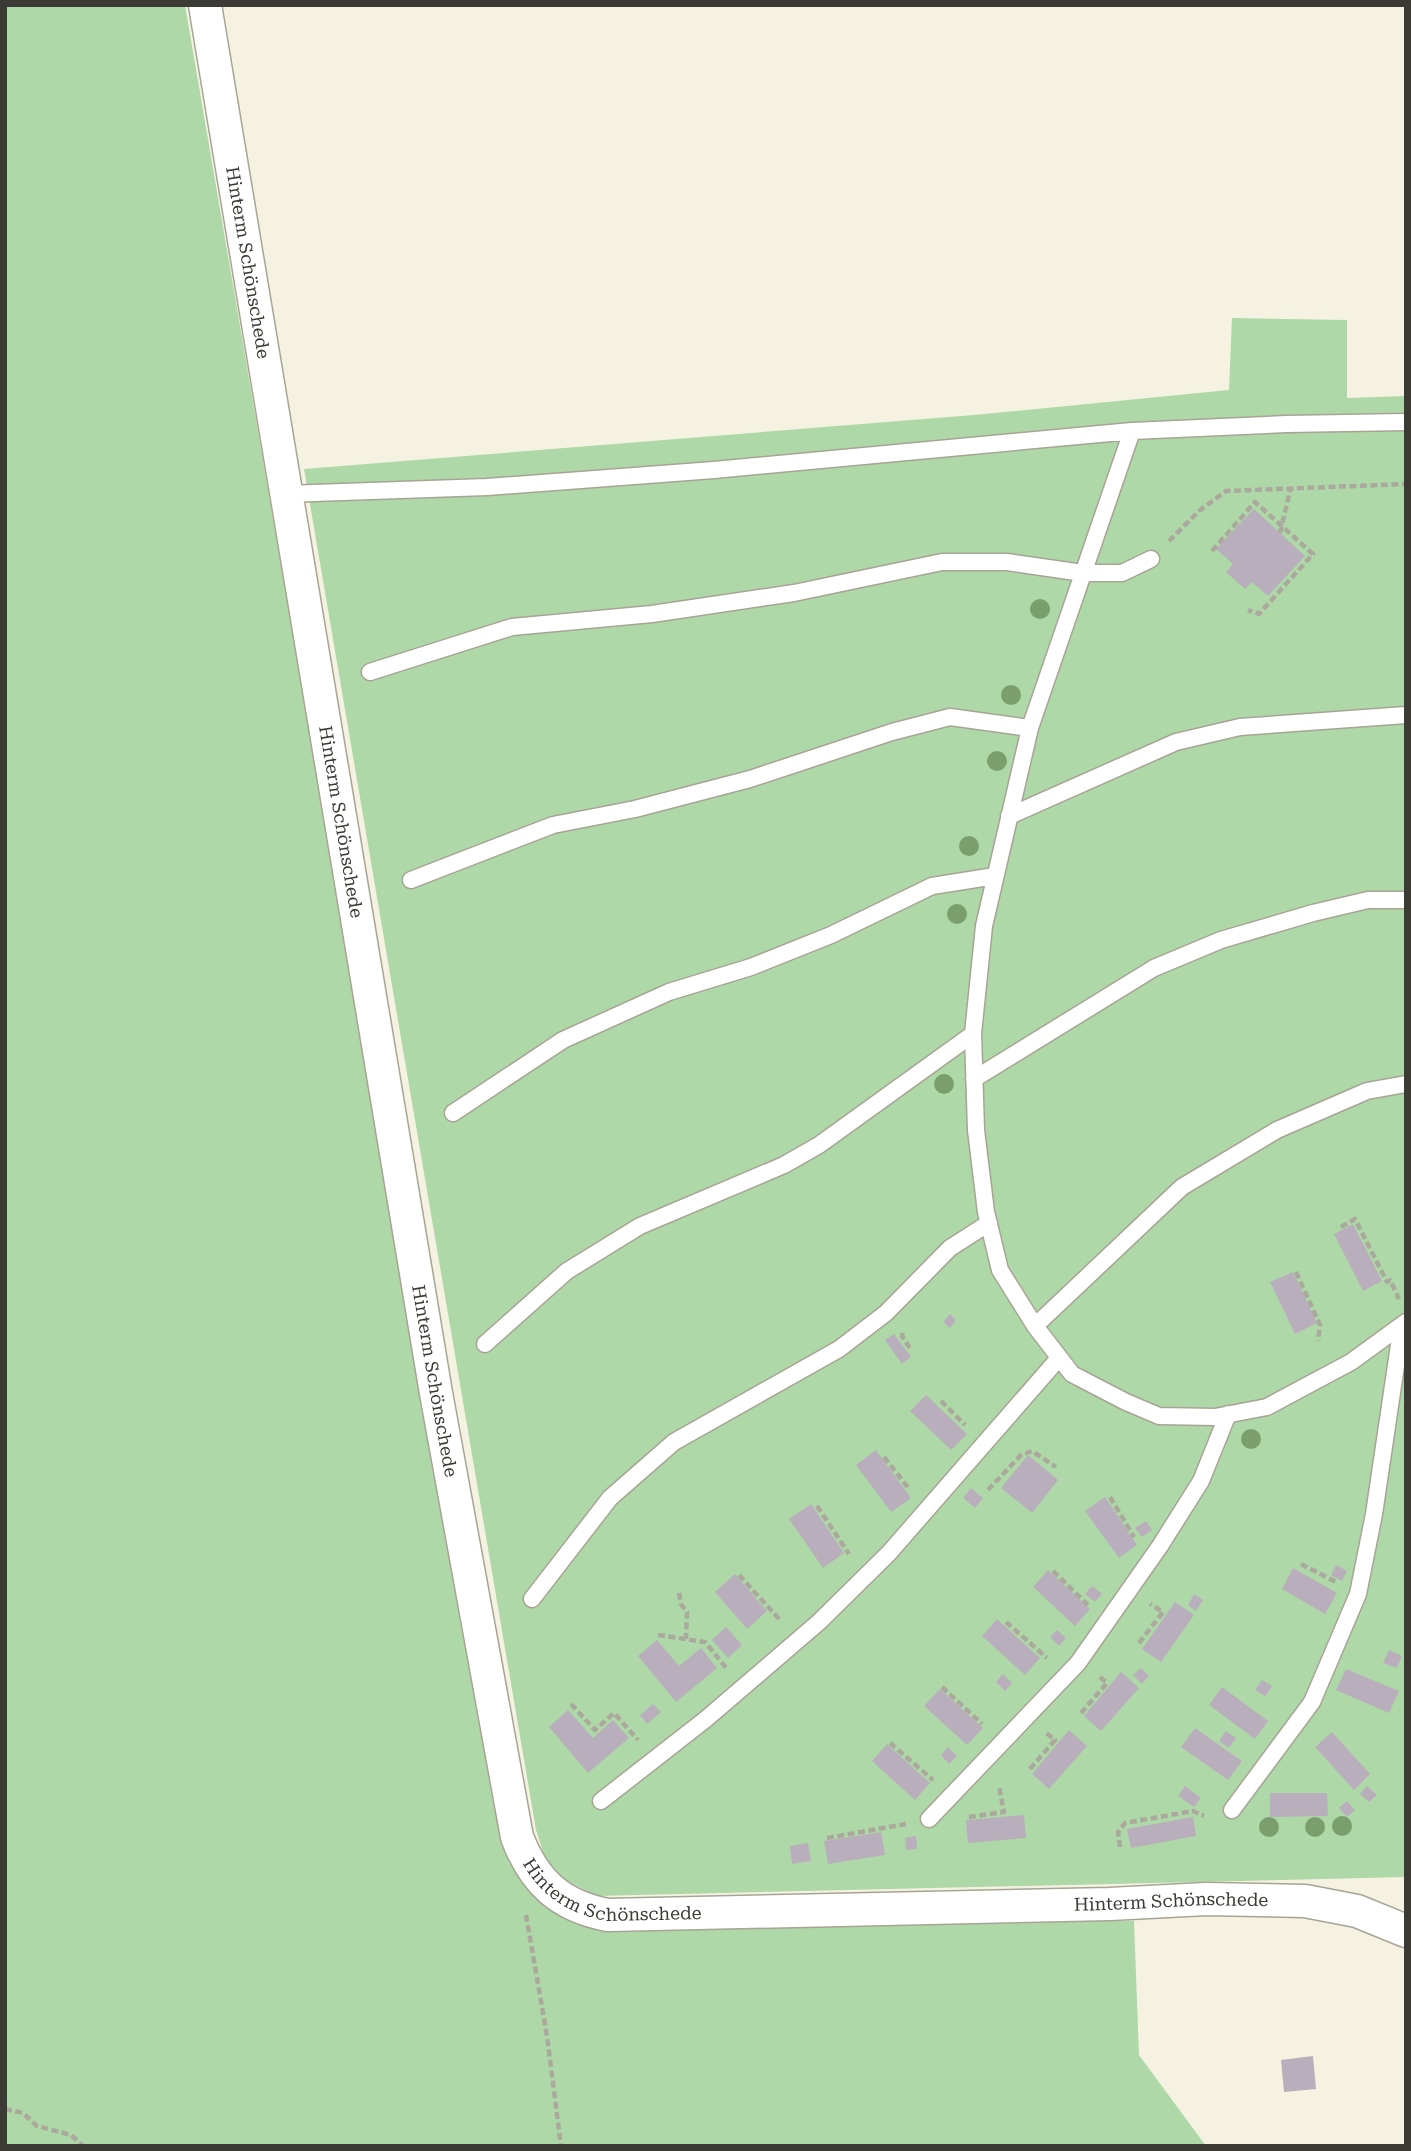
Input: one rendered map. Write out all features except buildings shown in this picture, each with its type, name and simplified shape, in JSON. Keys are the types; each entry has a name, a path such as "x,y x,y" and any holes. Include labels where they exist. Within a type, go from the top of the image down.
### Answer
{"street":[{"name":"Hinterm Schönschede","path":"205,5 436,1393 517,1837 523,1853 543,1883 554,1893 588,1911 608,1914 1069,1905 1219,1899 1306,1901 1357,1911 1406,1931"}],"lane":[{"path":"285,494 487,487 701,471 1132,431 1406,422"},
{"path":"1132,431 1030,728 984,926 973,1034 976,1130 989,1223 1000,1270 1035,1326 1072,1374 1160,1416 1215,1417 1267,1407 1351,1362 1404,1324"},
{"path":"370,672 512,627 665,612 794,593 942,562 1007,562 1083,573 1122,573 1151,559"},
{"path":"1009,816 1176,742 1240,727 1406,715"},
{"path":"411,880 553,825 635,809 750,779 892,732 950,717 1030,728"},
{"path":"453,1113 563,1040 669,992 751,967 831,935 933,886 995,876"},
{"path":"974,1079 1154,968 1222,940 1313,913 1368,900 1406,900"},
{"path":"485,1344 567,1271 640,1226 783,1164 819,1145 973,1034"},
{"path":"1035,1326 1182,1187 1278,1130 1367,1091 1406,1084"},
{"path":"532,1599 610,1498 674,1442 839,1349 887,1313 950,1248 989,1223"},
{"path":"1232,1810 1312,1702 1358,1594 1374,1514 1404,1324"},
{"path":"601,1801 743,1688 889,1553 1059,1358"},
{"path":"933,1815 1078,1663 1150,1561 1201,1481 1228,1414"}],"path":[{"path":"1151,559 1199,511 1226,491 1406,484"},
{"path":"1280,533 1291,487"},
{"path":"1212,551 1255,502 1313,554 1259,614 1248,610"},
{"path":"1341,1227 1355,1219 1387,1282 1390,1280 1400,1301"},
{"path":"1296,1272 1321,1325 1318,1340"},
{"path":"941,1401 983,1444"},
{"path":"988,1490 1021,1455 1032,1451 1056,1467"},
{"path":"884,1457 926,1510"},
{"path":"1110,1497 1150,1561"},
{"path":"817,1506 864,1577"},
{"path":"1301,1563 1358,1594"},
{"path":"1053,1571 1107,1622"},
{"path":"740,1575 798,1639"},
{"path":"679,1592 681,1604 687,1612 686,1639"},
{"path":"1006,1622 1066,1674"},
{"path":"658,1635 705,1642 743,1688"},
{"path":"942,1687 985,1727 981,1732 997,1746"},
{"path":"571,1704 595,1730 614,1713 654,1759"},
{"path":"827,1838 933,1815 926,1793 936,1782 890,1743"},
{"path":"1120,1847 1118,1832 1125,1823 1194,1811 1204,1816"},
{"path":"523,1853 529,1939 547,2036 561,2146"},
{"path":"5,2109 23,2113 37,2126 71,2136 83,2146"}],"green space":[{"path":"5,5 185,5 494,1808 509,1863 546,1902 884,1919 1134,1921 1139,2055 1206,2146 5,2146"},
{"path":"1232,318 1347,320 1347,398 1406,396 1406,1877 596,1896 549,1871 536,1830 304,469 974,415 1229,390"}]}
